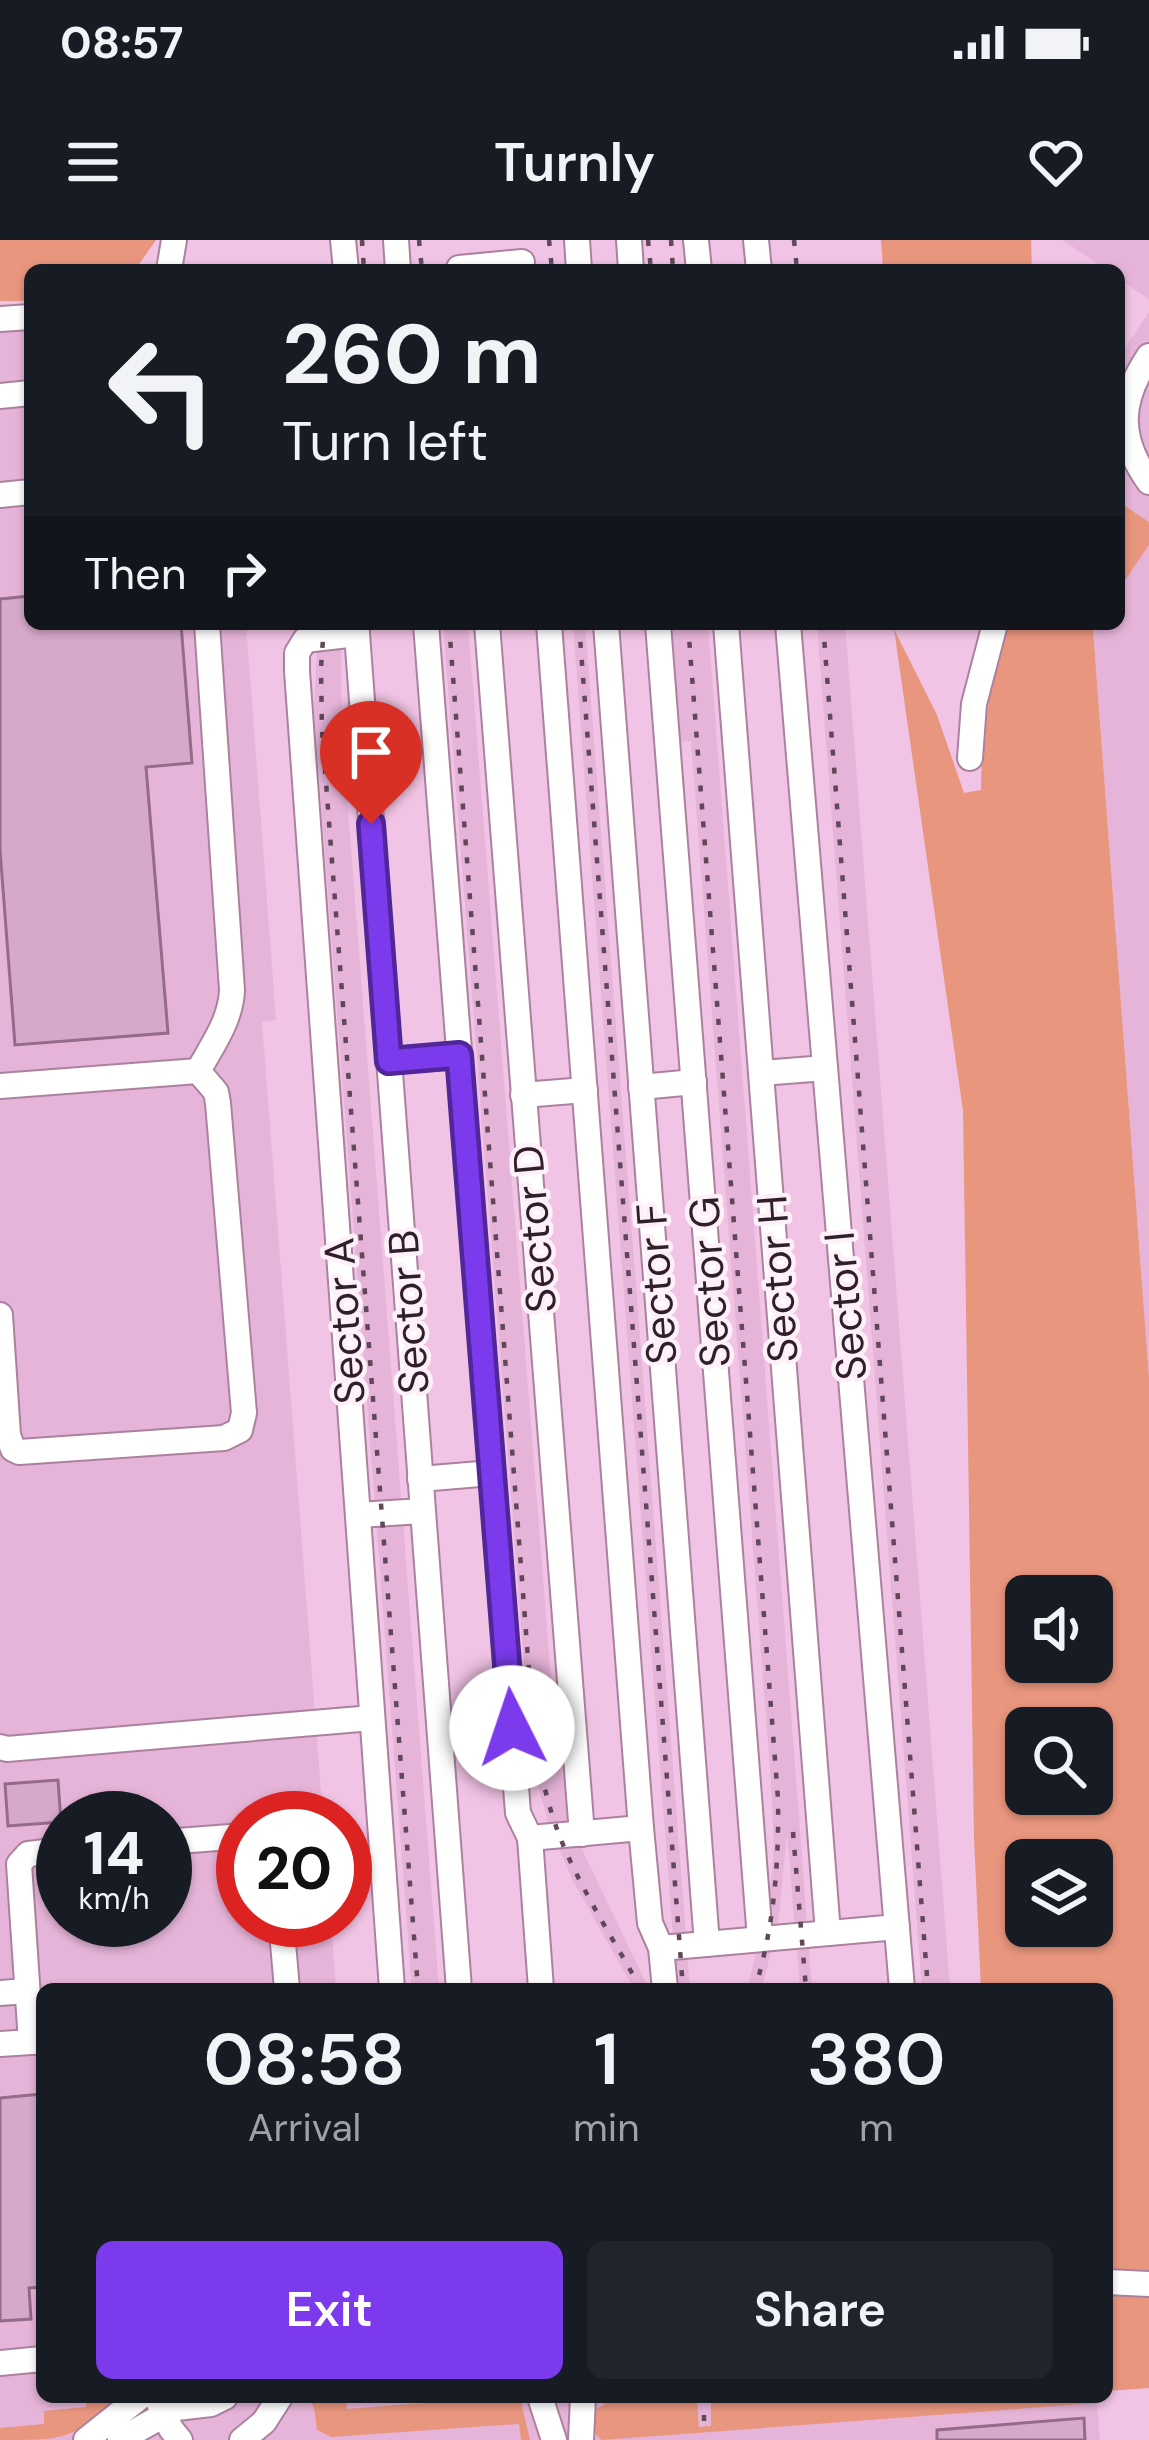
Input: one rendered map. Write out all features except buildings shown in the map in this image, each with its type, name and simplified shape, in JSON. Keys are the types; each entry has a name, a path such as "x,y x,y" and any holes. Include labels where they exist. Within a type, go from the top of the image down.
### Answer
{"street":[{"path":"487,264 521,258"},
{"path":"1149,356 1125,409 1125,455 1149,482"},
{"path":"198,1072 231,1007 232,990 207,630"},
{"name":"Sector A","path":"351,630 309,639 297,653 392,1983"},
{"name":"Sector B","path":"356,630 459,1983"},
{"path":"426,630 518,1813 530,1838 541,1983"},
{"name":"Sector D","path":"487,630 582,1834"},
{"path":"549,630 641,1828 650,1923 662,1948 665,1983"},
{"name":"Sector F","path":"606,630 707,1944"},
{"name":"Sector G","path":"658,630 760,1940"},
{"name":"Sector H","path":"726,630 828,1933"},
{"name":"Sector I","path":"789,630 902,1983"},
{"path":"970,758 974,704 993,630"},
{"path":"389,1061 459,1055"},
{"path":"761,1073 825,1067"},
{"path":"0,1086 198,1072"},
{"path":"0,1315 8,1435 19,1452 224,1438 240,1430 244,1412 218,1103 216,1092 198,1072"},
{"path":"641,1087 694,1082"},
{"path":"524,1095 585,1090"},
{"path":"420,1479 491,1473"},
{"path":"358,1515 423,1511"},
{"path":"0,1747 372,1718"},
{"path":"530,1838 641,1828"},
{"path":"36,1853 19,1864 27,1991 36,2036"},
{"path":"662,1948 897,1928"},
{"path":"283,1947 286,1983"},
{"path":"0,1993 27,1991"},
{"path":"0,2044 36,2041"},
{"path":"1113,2282 1149,2284"},
{"path":"0,2362 36,2359"},
{"path":"86,2440 132,2403"},
{"path":"120,2440 160,2406 213,2403"},
{"path":"242,2440 264,2422 276,2403"},
{"path":"542,2403 554,2440"},
{"path":"581,2440 583,2403"},
{"path":"160,2406 180,2440"}],"shaded area":[{"path":"0,240 156,240 139,264 24,264 24,301 0,301"},
{"path":"881,240 1031,240 1032,264 883,264"},
{"path":"1063,240 1149,240 1149,299 1125,283 1125,264 1097,264"},
{"path":"1149,312 1149,522 1125,506 1125,348"},
{"path":"24,325 24,630 246,630 276,1020 262,1022 321,1791 216,1791 216,1947 333,1947 336,1983 36,1983 36,2403 1097,2403 1100,2440 0,2440 0,327"},
{"path":"1125,506 1149,522 1149,545 1125,580"},
{"path":"1149,545 1149,1377 1093,630 1125,630 1125,580"},
{"path":"318,630 341,630 342,732 439,1983 412,1983 314,710"},
{"path":"443,630 468,630 556,1743 585,1856 646,1983 631,1983 573,1881 548,1822 532,1763"},
{"path":"573,630 585,630 690,1983 677,1983"},
{"path":"672,630 708,630 812,1983 800,1983 787,1832 779,1916 767,1968 763,1983 749,1983 771,1883 771,1782 691,741 681,742"},
{"path":"817,630 845,630 950,1983 922,1983"},
{"path":"894,630 937,715 964,793 981,790 985,727 1005,630 1093,630 1149,1378 1149,2388 1113,2391 1113,1983 981,1983 974,1838 963,1111"},
{"path":"86,2403 114,2403 66,2435 0,2440 0,2428 44,2424 44,2411 86,2407"},
{"path":"311,2403 346,2403 347,2409 521,2403 530,2440 521,2440 519,2424 331,2437 317,2430"},
{"path":"697,2403 699,2427 711,2426 711,2403 1097,2403 602,2440 594,2422 595,2409"}],"railway":[{"path":"362,240 364,264"},
{"path":"419,240 421,264"},
{"path":"549,240 551,264"},
{"path":"648,240 650,264"},
{"path":"671,240 673,264"},
{"path":"794,240 796,264"},
{"path":"324,630 322,730 418,1983"},
{"path":"449,630 534,1737 564,1847 638,1983"},
{"path":"579,630 683,1983"},
{"path":"688,630 778,1799 774,1895 757,1983"},
{"path":"823,630 928,1983"},
{"path":"793,1832 806,1983"},
{"path":"704,2403 704,2425"}],"route":[{"path":"371,824 389,1061 459,1055 512,1728"}]}
